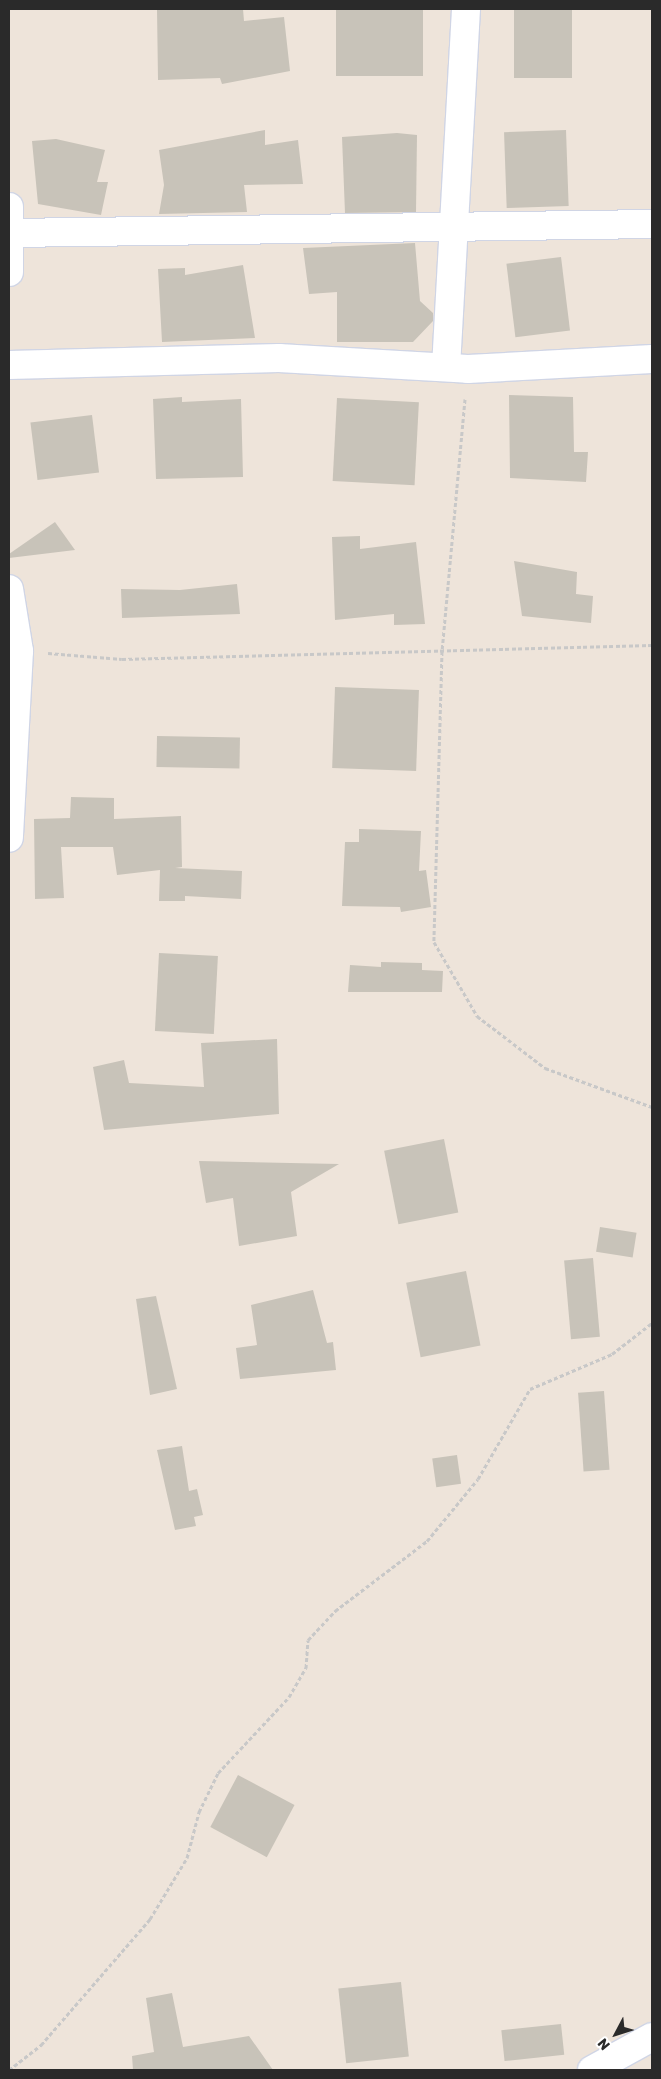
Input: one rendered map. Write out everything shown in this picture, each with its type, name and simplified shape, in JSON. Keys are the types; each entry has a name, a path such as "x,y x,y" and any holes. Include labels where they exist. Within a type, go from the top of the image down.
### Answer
{"street":[{"path":"457,368 454,230 466,9"},
{"path":"9,272 9,220 454,230 652,224"},
{"path":"9,365 279,358 457,368 652,360"},
{"path":"9,589 20,651 9,838"},
{"path":"592,2070 651,2037"}],"path":[{"path":"457,368 442,651 434,942 477,1016 545,1068 652,1106"},
{"path":"20,651 122,659 652,645"},
{"path":"9,2070 41,2045 150,1919 187,1858 199,1812 218,1773 289,1697 306,1668 308,1640 335,1611 428,1541 478,1479 530,1389 612,1354 652,1323"}],"building":[{"path":"157,9 243,9 244,21 284,17 290,71 222,84 220,78 158,80"},
{"path":"336,9 423,9 423,76 336,76"},
{"path":"514,9 572,9 572,78 514,78"},
{"path":"265,130 265,145 298,140 303,184 244,185 247,212 159,214 164,185 159,150"},
{"path":"566,130 569,206 507,208 504,132"},
{"path":"397,133 417,135 416,212 345,213 342,137"},
{"path":"56,139 105,150 97,182 108,182 101,215 38,204 32,141"},
{"path":"415,243 420,301 433,313 433,321 413,342 337,342 337,292 309,294 303,248"},
{"path":"561,257 570,330 515,337 506,264"},
{"path":"243,265 255,338 162,342 158,269 185,268 185,275"},
{"path":"509,395 573,397 574,452 588,452 586,482 510,478"},
{"path":"182,397 182,402 241,399 243,477 156,479 153,399"},
{"path":"337,398 419,402 415,485 333,481"},
{"path":"92,415 99,473 38,480 30,423"},
{"path":"55,522 75,550 9,558 9,554"},
{"path":"360,536 360,549 416,542 425,624 394,625 394,614 335,620 332,537"},
{"path":"514,561 577,572 576,594 593,596 591,623 522,616"},
{"path":"237,584 240,614 122,618 121,589 180,590"},
{"path":"335,687 419,690 416,771 332,768"},
{"path":"157,736 240,737 239,768 156,767"},
{"path":"71,797 114,798 114,819 181,816 182,867 175,868 242,871 241,899 185,896 185,901 159,901 160,870 117,875 113,847 61,847 64,898 35,899 34,819 70,818"},
{"path":"359,829 421,831 419,871 426,870 431,907 401,912 400,907 342,906 345,842 359,842"},
{"path":"159,953 218,956 214,1034 155,1031"},
{"path":"381,962 422,963 422,970 443,971 442,992 348,992 350,965 381,967"},
{"path":"277,1039 279,1114 104,1130 93,1067 124,1060 129,1083 204,1087 201,1043"},
{"path":"444,1139 458,1213 398,1224 384,1151"},
{"path":"199,1161 339,1164 291,1192 297,1236 239,1246 233,1198 206,1203"},
{"path":"600,1227 637,1233 633,1257 596,1252"},
{"path":"593,1258 600,1337 571,1339 564,1261"},
{"path":"466,1271 481,1346 421,1357 406,1283"},
{"path":"313,1290 327,1343 333,1342 336,1370 240,1379 236,1348 257,1345 251,1305"},
{"path":"156,1296 177,1389 150,1395 136,1299"},
{"path":"604,1391 610,1470 584,1472 578,1393"},
{"path":"182,1446 189,1491 197,1489 203,1515 194,1517 196,1526 175,1530 157,1450"},
{"path":"457,1455 461,1484 436,1487 432,1458"},
{"path":"238,1775 295,1805 267,1857 210,1827"},
{"path":"401,1982 409,2057 346,2063 338,1989"},
{"path":"172,1993 183,2047 249,2036 273,2070 133,2070 132,2056 154,2052 146,1998"},
{"path":"561,2024 564,2055 505,2061 501,2030"}]}
